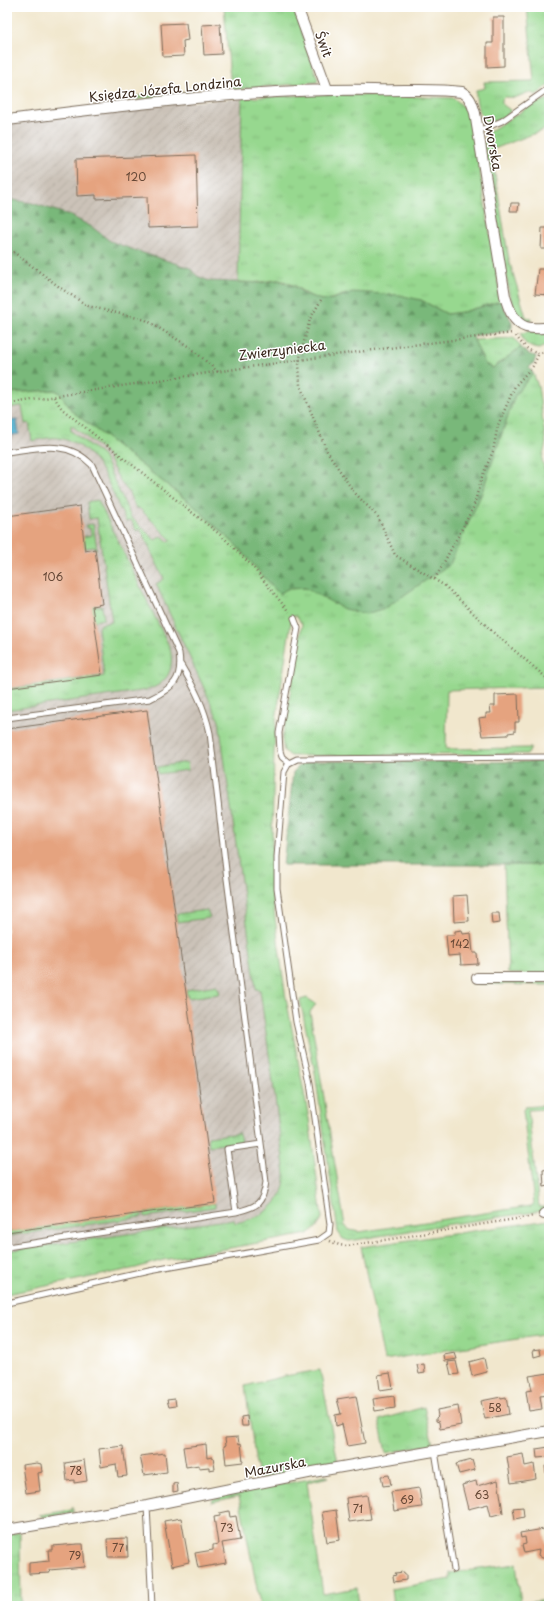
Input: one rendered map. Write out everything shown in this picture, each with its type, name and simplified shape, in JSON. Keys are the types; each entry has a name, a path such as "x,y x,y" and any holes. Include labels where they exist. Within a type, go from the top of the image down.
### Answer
{"street":[{"name":"Świt","path":"297,7 327,90"},
{"name":"Księdza Józefa Londzina","path":"7,120 177,100 292,90 327,90"},
{"name":"Dworska","path":"327,90 462,92 467,95 471,100 478,131 504,296 510,312 518,322 527,328 549,328"},
{"path":"477,978 549,978"},
{"name":"Mazurska","path":"7,1530 147,1506 313,1472 549,1431"}],"lane":[{"path":"478,131 502,121 549,88"},
{"path":"539,96 549,95"},
{"path":"7,452 57,447 78,453 86,458 92,465 179,653 181,665 198,696 206,716 210,733 260,1144 266,1182 264,1196 258,1204 246,1210 7,1247"},
{"path":"289,763 282,757 280,751 279,733 298,628 294,618"},
{"path":"7,718 150,699 163,692 173,684 178,677 181,665"},
{"path":"7,1303 149,1271 319,1240 329,1233 330,1224 310,1083 292,994 276,880 284,772 289,763 297,759 549,757"},
{"path":"236,1212 227,1149 260,1144"},
{"path":"435,1451 454,1570"},
{"path":"147,1506 152,1606"}],"path":[{"path":"7,248 62,289 88,306 146,320 191,348 218,372"},
{"path":"320,300 310,319 299,361 300,385 327,451 353,491 378,517 395,555 434,579 456,595 484,624 549,680"},
{"name":"Zwierzyniecka","path":"7,404 54,397 85,390 514,333 528,350 539,353"},
{"path":"434,579 473,508 482,477 493,451 498,425 515,386 533,366 539,353 549,349"},
{"path":"54,397 62,409 239,552 294,618"},
{"path":"324,1237 332,1243 347,1246 546,1214"}],"shaded area":[{"path":"242,98 238,282 209,281 197,276 190,268 110,241 92,227 32,203 7,199 7,124 177,103"},
{"path":"43,402 227,552 276,720 271,888 285,992 309,1119 322,1218 320,1224 308,1234 7,1289 7,408"}],"green space":[{"path":"224,7 293,7 318,80 317,82 231,90"},
{"path":"527,7 549,7 549,85 536,95 526,93 515,97 504,97 502,99 502,104 510,110 510,112 499,119 486,122 479,111 476,94 476,90 485,88 484,82 534,81"},
{"path":"195,92 191,95 127,100 127,97"},
{"path":"328,94 454,98 467,110 471,118 501,301 463,312 447,314 421,300 342,295 323,300 315,298 288,283 279,280 238,282 242,98"},
{"path":"549,99 549,128 491,150 509,260 526,317 531,318 531,322 519,315 514,307 509,293 484,143 487,134 490,131 535,103"},
{"path":"7,199 32,203 69,215 92,227 110,241 190,268 197,276 209,281 259,283 278,280 294,286 305,294 321,300 333,299 352,292 399,295 421,300 447,314 463,312 501,301 512,322 512,328 508,331 473,336 474,340 485,364 493,368 521,347 524,351 536,356 534,363 529,368 533,373 515,395 481,495 450,564 385,608 366,614 344,609 305,588 287,589 279,594 237,546 193,505 72,411 60,393 55,390 7,393"},
{"path":"530,331 549,333 549,344 539,349 527,345 521,334"},
{"path":"514,338 521,347 493,368 485,365 473,340"},
{"path":"533,373 538,386 546,443 542,459 549,489 549,687 447,690 446,749 531,748 528,754 291,756 284,751 282,740 302,624 295,615 291,622 276,720 271,888 285,992 309,1119 322,1218 320,1223 308,1234 163,1260 136,1268 7,1294 7,1251 234,1219 235,1223 245,1221 262,1214 276,1202 284,1185 285,1175 260,990 256,989 219,721 156,584 164,579 140,529 136,531 131,520 126,522 103,472 86,451 76,444 59,438 48,438 32,441 29,423 25,424 22,406 7,408 7,393 55,390 60,393 72,411 193,505 254,564 287,589 305,588 385,608 401,596 481,495 515,395","holes":["71,425 105,452 121,483 128,491 136,509 139,508 171,540 169,542 162,536 155,540 131,517 103,456 71,431"]},
{"path":"98,500 170,648 171,662 168,674 160,684 147,690 7,710 7,689 104,676 98,628 101,624 112,622 97,518 89,519 87,502"},
{"path":"93,524 97,549 95,547 85,548 83,537 91,535 90,528 86,528 86,525"},
{"path":"96,605 97,607 102,606 104,619 94,621 92,606"},
{"path":"312,761 549,762 549,865 283,865 293,772 300,765"},
{"path":"187,762 188,770 158,774 157,767"},
{"path":"504,865 549,865 549,974 510,974 506,972 508,971"},
{"path":"207,910 210,917 209,918 177,922 176,914"},
{"path":"472,982 549,982 549,985 472,984"},
{"path":"217,985 219,994 188,998 186,990"},
{"path":"307,998 316,1004 310,1012 345,1226 350,1230 359,1232 531,1206 534,1203 523,1110 525,1107 549,1105 549,1109 528,1110 539,1207 549,1207 549,1210 349,1241 343,1239 338,1232 315,1073 300,1000"},
{"path":"239,1133 241,1141 239,1142 209,1146 208,1137"},
{"path":"215,1203 215,1207 145,1217 144,1213"},
{"path":"142,1213 142,1217 7,1236 7,1232"},
{"path":"549,1220 549,1334 384,1360 361,1247"},
{"path":"320,1370 338,1463 258,1479 245,1386 285,1376"},
{"path":"424,1407 433,1444 386,1453 379,1420"},
{"path":"326,1476 329,1477 307,1482 323,1594 357,1588 359,1606 251,1606 260,1604 239,1496 211,1502 212,1499 239,1492"},
{"path":"73,1507 73,1513 43,1518 39,1515 71,1510"},
{"path":"20,1532 21,1606 7,1606 7,1534"},
{"path":"516,1564 521,1603 549,1600 549,1606 393,1606 391,1589 450,1579 450,1573"}],"water":[{"path":"17,420 19,434 7,436 7,421"}],"building":[{"path":"493,17 504,17 504,66 487,67 487,43 493,43"},
{"path":"186,23 188,40 183,41 184,56 163,57 161,24"},
{"path":"220,24 222,54 204,55 202,25"},
{"path":"548,142 549,165 547,165"},
{"path":"196,155 198,226 148,228 147,197 96,199 96,195 77,196 76,159"},
{"path":"511,203 519,203 518,211 510,211"},
{"path":"542,228 549,228 549,249 541,249"},
{"path":"538,269 549,269 549,295 535,294"},
{"path":"80,506 85,551 95,549 102,604 92,606 102,675 7,688 7,516"},
{"path":"518,694 519,722 515,722 515,732 508,733 508,735 482,736 479,718 486,717 486,713 491,713 490,706 495,706 495,695"},
{"path":"147,710 215,1203 7,1232 7,729"},
{"path":"467,895 469,921 454,922 453,896"},
{"path":"491,913 499,913 500,923 492,924"},
{"path":"462,930 463,934 471,933 473,953 477,953 478,964 461,965 460,955 448,956 446,935 455,935 455,931"},
{"path":"549,1169 549,1186 544,1187 543,1170"},
{"path":"540,1349 541,1355 534,1357 533,1350"},
{"path":"455,1353 457,1359 445,1361 444,1355"},
{"path":"484,1358 487,1372 472,1376 469,1362"},
{"path":"456,1361 459,1374 451,1375 448,1362"},
{"path":"424,1364 425,1373 419,1374 417,1365"},
{"path":"390,1373 393,1388 380,1390 378,1375"},
{"path":"549,1373 549,1395 540,1396 542,1409 529,1411 526,1391 532,1390 529,1376"},
{"path":"356,1396 365,1443 347,1446 342,1424 336,1426 335,1415 341,1414 337,1399"},
{"path":"394,1396 395,1408 375,1411 373,1399"},
{"path":"506,1397 509,1414 485,1419 481,1401"},
{"path":"175,1399 176,1406 169,1407 167,1400"},
{"path":"458,1406 461,1425 440,1429 439,1422 436,1421 438,1416 437,1410"},
{"path":"247,1416 248,1426 242,1426 241,1417"},
{"path":"238,1437 239,1444 241,1443 243,1462 226,1464 224,1446 226,1445 225,1438"},
{"path":"206,1444 207,1458 213,1457 215,1469 209,1470 209,1467 199,1468 199,1465 186,1467 183,1447"},
{"path":"123,1446 127,1476 118,1477 116,1464 101,1467 99,1449"},
{"path":"549,1447 549,1457 537,1458 536,1449"},
{"path":"165,1453 167,1472 144,1475 140,1456"},
{"path":"523,1454 525,1466 534,1464 536,1479 511,1483 507,1457"},
{"path":"84,1460 87,1481 74,1483 74,1480 67,1481 65,1463"},
{"path":"472,1460 475,1470 459,1474 456,1464"},
{"path":"37,1463 41,1464 42,1472 38,1473 40,1491 26,1493 22,1465"},
{"path":"545,1466 549,1466 549,1473 546,1473"},
{"path":"389,1475 391,1485 383,1486 381,1476"},
{"path":"498,1480 503,1513 491,1516 488,1504 468,1509 462,1485 476,1481 477,1486"},
{"path":"177,1483 178,1491 173,1492 173,1484"},
{"path":"419,1488 422,1507 394,1511 391,1492"},
{"path":"367,1495 371,1519 349,1522 346,1498"},
{"path":"523,1507 524,1517 515,1519 513,1508"},
{"path":"336,1510 340,1540 327,1542 322,1512"},
{"path":"229,1511 230,1517 236,1516 240,1540 222,1543 226,1563 198,1568 195,1553 213,1550 213,1545 218,1544 214,1517 220,1516 220,1513"},
{"path":"181,1518 189,1562 172,1566 164,1521"},
{"path":"544,1529 546,1542 549,1544 549,1562 547,1556 542,1558 538,1555 539,1550 524,1553 522,1545 526,1544 525,1537 521,1538 520,1533"},
{"path":"127,1538 128,1557 108,1557 107,1539"},
{"path":"83,1544 85,1567 49,1570 50,1573 29,1574 29,1563 49,1561 48,1550 52,1550 52,1546"},
{"path":"404,1572 404,1574 406,1574 406,1580 394,1582 393,1576 396,1575 395,1573"}]}
